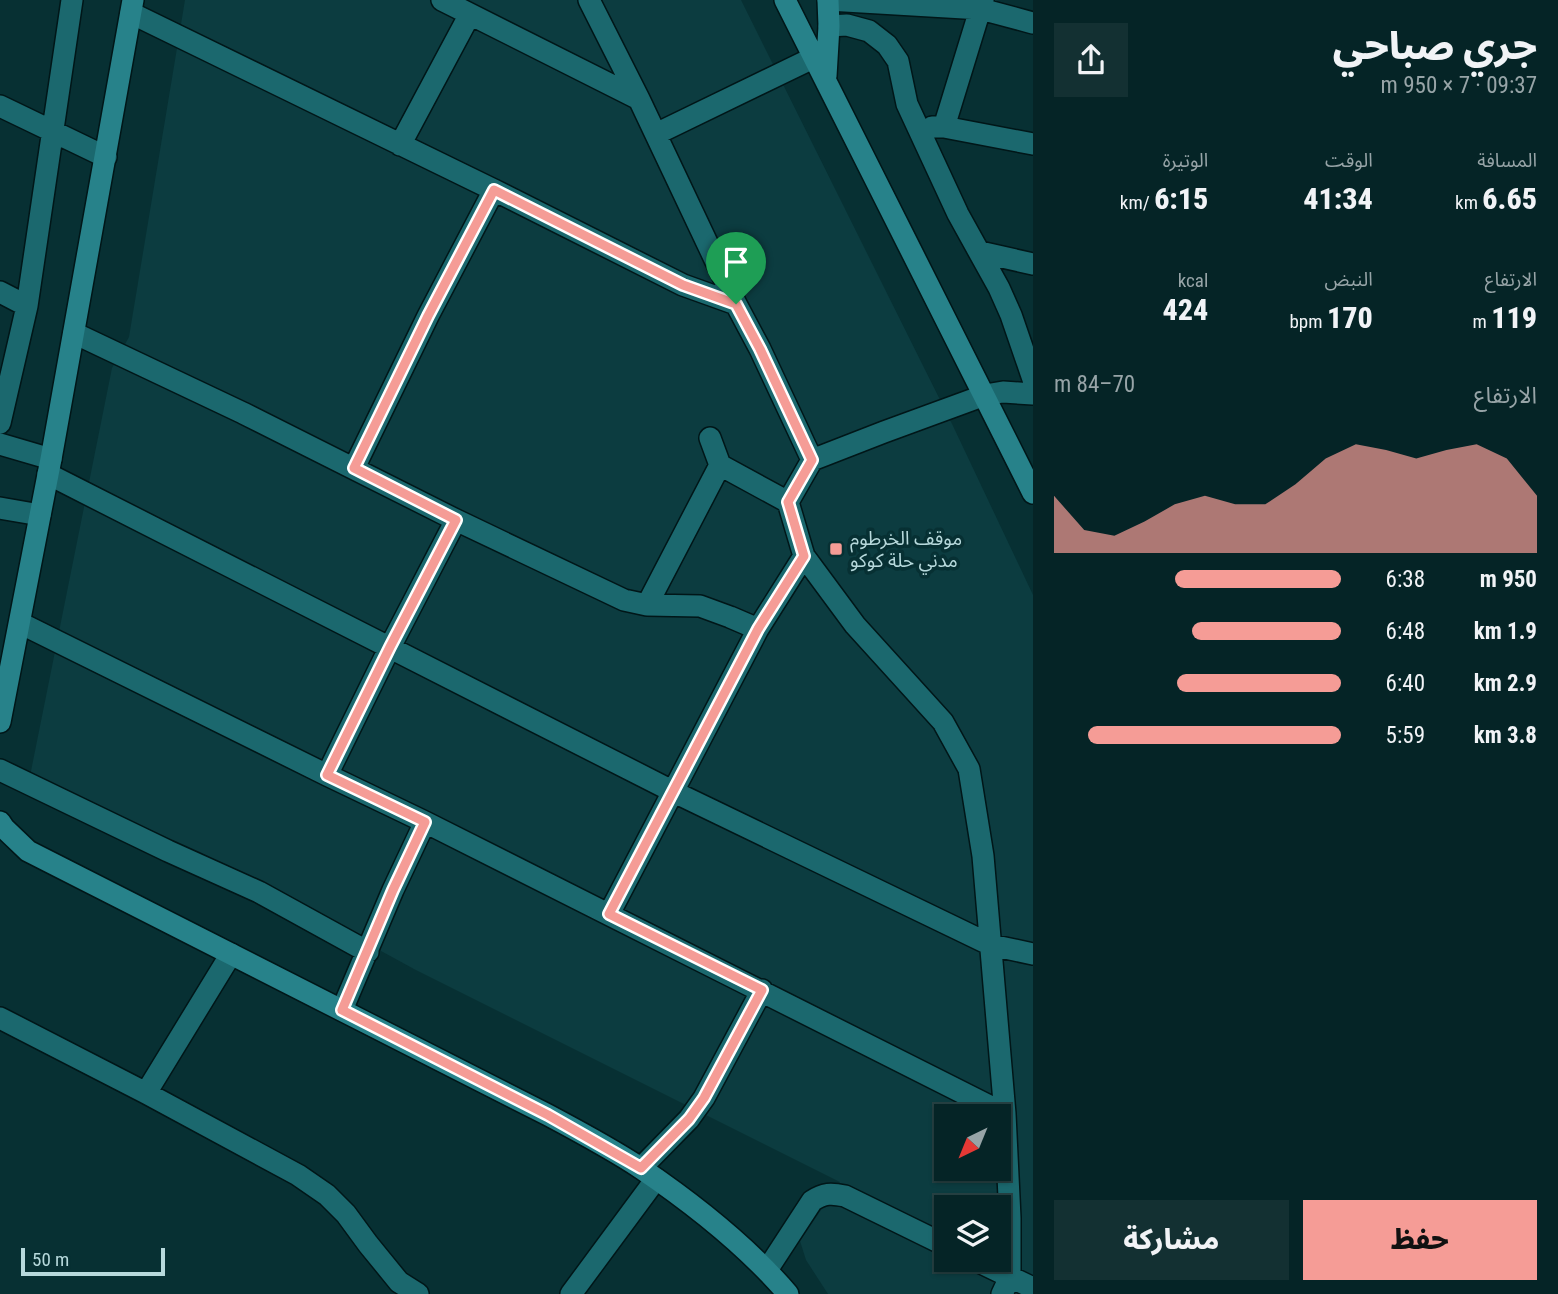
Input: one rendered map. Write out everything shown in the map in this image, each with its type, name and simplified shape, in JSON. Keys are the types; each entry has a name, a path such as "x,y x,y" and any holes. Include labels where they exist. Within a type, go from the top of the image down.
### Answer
{"main road":[{"path":"785,0 1031,483"},
{"path":"825,78 828,0"},
{"path":"0,721 50,467 132,6"},
{"path":"0,822 28,850 548,1115 648,1173 723,1229 767,1270 788,1294"}],"street":[{"path":"0,423 27,306 72,0"},
{"path":"442,0 639,99"},
{"path":"589,0 812,460"},
{"path":"828,0 982,4 1033,23"},
{"path":"944,127 982,4"},
{"path":"132,6 400,145 683,285 736,304"},
{"path":"400,145 470,14"},
{"path":"829,26 847,25 869,31 887,45 898,61 907,104 958,214 981,251 1011,315 1033,379"},
{"path":"656,134 815,57"},
{"path":"0,106 106,158"},
{"path":"917,127 944,127 1033,144"},
{"path":"354,468 428,316 494,190"},
{"path":"981,251 1033,264"},
{"path":"0,292 27,306"},
{"path":"74,333 624,600 647,605 700,607 758,629"},
{"path":"788,502 812,460 985,395 1003,392 1033,394"},
{"path":"710,439 720,465 788,502 804,556 855,625 943,722 969,769 983,856 1004,1104"},
{"path":"0,444 50,467 390,647 674,792 991,945 1033,954"},
{"path":"647,605 720,465"},
{"path":"0,508 40,515"},
{"path":"327,775 456,520"},
{"path":"609,914 758,629 804,556"},
{"path":"20,623 425,822 985,1104"},
{"path":"0,770 259,892 368,952"},
{"path":"342,1010 425,822"},
{"path":"0,837 28,850"},
{"path":"146,1093 232,954"},
{"path":"571,1294 648,1173 704,1098 762,990"},
{"path":"0,1018 298,1175 327,1195 346,1214 399,1282 418,1294"},
{"path":"1006,1285 1010,1218 1008,1181"},
{"path":"767,1270 812,1201 822,1194 845,1196 934,1240"},
{"path":"990,1272 1006,1285 1033,1288"}],"shaded area":[{"path":"185,0 741,0 953,426 1033,595 1033,1294 828,1294 806,1260 800,1241 840,1182 414,969 200,852 30,776 112,368 129,337"}],"place":[{"name":"موقف الخرطوم مدني حلة كوكو","path":"836,549"}],"route":[{"path":"494,190 683,285 736,304 812,460 788,502 804,556 758,629 609,914 762,990 704,1098 689,1119 641,1168 548,1115 342,1010 425,822 327,775 456,520 354,468 428,316 494,190"}]}
